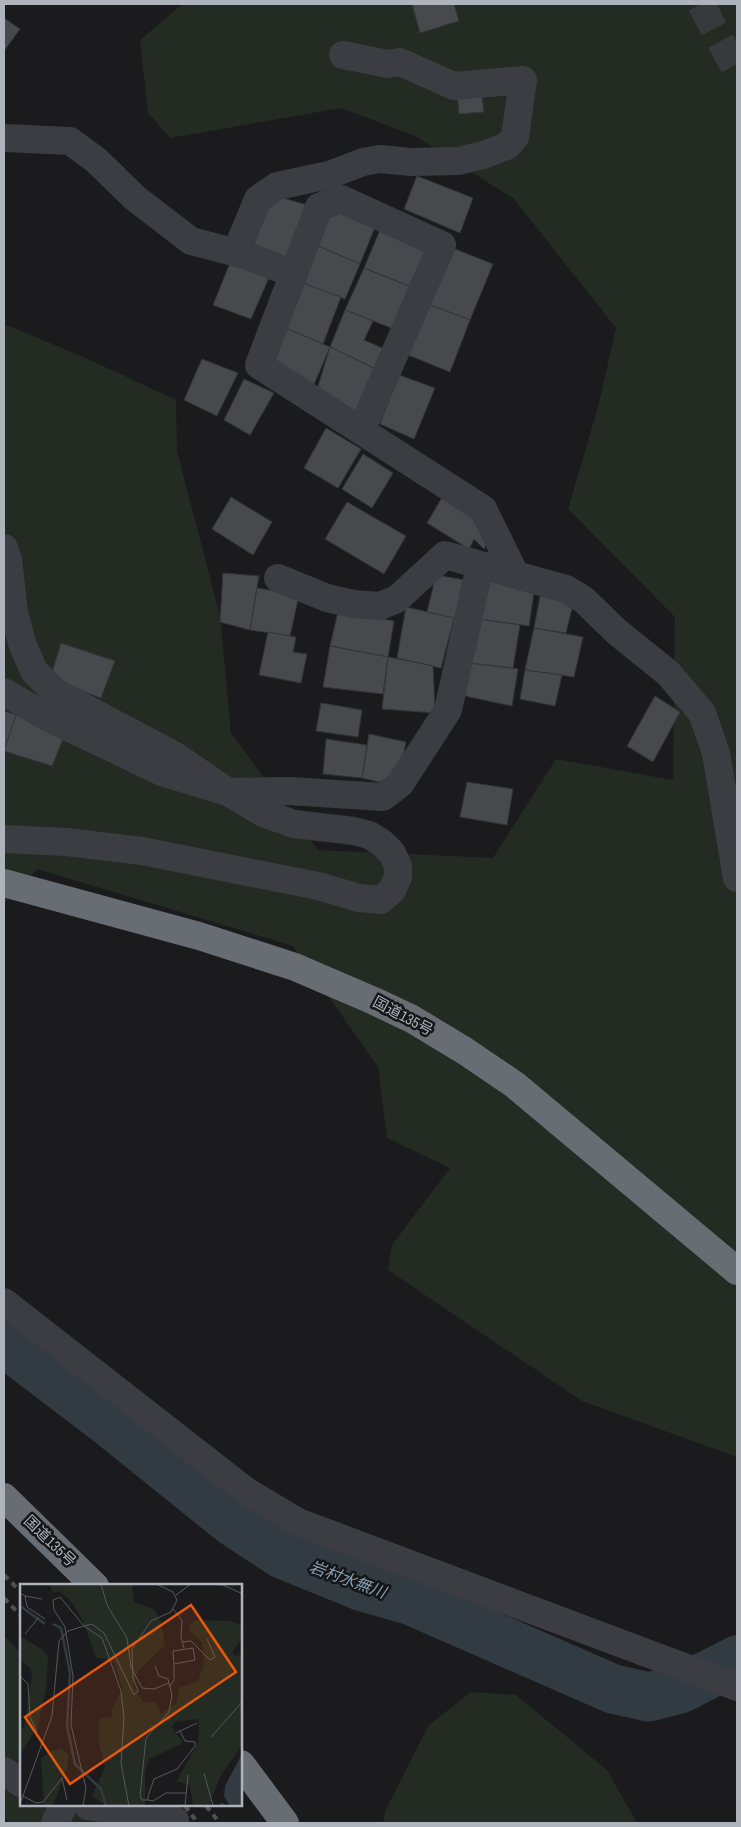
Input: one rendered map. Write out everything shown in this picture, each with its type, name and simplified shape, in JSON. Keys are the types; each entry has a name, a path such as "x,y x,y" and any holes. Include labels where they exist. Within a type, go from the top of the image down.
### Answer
{"highway":[{"name":"国道135号","path":"4,883 191,934 295,967 412,1019 465,1051 515,1085 737,1271"},
{"name":"国道135号","path":"4,1497 94,1584"},
{"path":"242,1765 285,1823"}],"street":[{"path":"236,252 258,199 277,186 330,175 363,162 380,159 412,162 459,161 483,156 507,146 515,137 523,80 454,86 400,62 388,64 343,55"},
{"path":"4,138 70,141 96,160 135,198 191,241 236,252 294,274"},
{"path":"361,432 442,245 341,198 320,207 259,365 361,432 483,509 515,574"},
{"path":"4,548 8,559 14,612 22,644 34,671 55,692 174,755 228,792 263,813 294,824 354,831 369,835 382,843 392,853 398,866 398,877 392,890 381,900 359,898 318,886 142,851 66,842 4,840"},
{"path":"278,578 327,598 353,604 380,606 397,600 445,555 566,589 584,600 617,632 668,673 702,713 716,753 737,878"},
{"path":"4,692 47,717 162,772 228,792 289,791 383,797 400,784 448,710 480,566"},
{"path":"4,1302 246,1491 298,1522 736,1686"},
{"path":"4,1771 20,1782"},
{"path":"55,1823 63,1807"},
{"path":"94,1807 176,1820"}],"shaded area":[{"path":"182,4 737,4 737,1457 582,1401 388,1270 392,1245 450,1168 387,1138 378,1067 293,946 37,869 4,904 4,324 86,358 176,400 177,451 220,616 231,733 318,850 493,858 556,759 673,780 675,617 568,509 598,407 616,328 514,199 415,136 341,108 170,138 148,113 140,40"},
{"path":"4,1635 20,1653 20,1807 150,1807 156,1823 10,1823 4,1817"},
{"path":"471,1692 516,1695 607,1770 637,1823 383,1823 385,1811 429,1725"}],"building":[{"path":"412,4 454,4 459,21 420,33"},
{"path":"4,18 20,29 4,51"},
{"path":"480,84 484,112 459,114 457,91"},
{"path":"417,176 473,198 460,233 404,209"},
{"path":"266,193 307,205 286,261 247,247"},
{"path":"328,207 376,225 360,264 313,244"},
{"path":"380,230 427,249 411,287 364,268"},
{"path":"316,245 360,264 345,299 300,282"},
{"path":"450,247 493,264 470,320 428,304"},
{"path":"232,258 271,273 251,319 213,305"},
{"path":"364,268 411,287 394,329 345,310"},
{"path":"300,282 341,297 323,344 283,327"},
{"path":"428,304 470,320 450,372 408,355"},
{"path":"345,310 373,321 364,340 389,351 380,371 330,347"},
{"path":"283,327 330,347 312,389 269,365"},
{"path":"330,347 380,371 365,405 350,414 316,393"},
{"path":"202,359 238,373 217,416 184,400"},
{"path":"399,375 435,388 414,439 380,424"},
{"path":"244,379 274,393 250,435 224,420"},
{"path":"326,428 361,449 338,488 304,468"},
{"path":"363,454 393,473 372,508 342,489"},
{"path":"444,494 484,521 491,535 484,549 474,539 469,549 427,523"},
{"path":"231,497 272,522 253,555 212,529"},
{"path":"347,502 406,536 384,574 325,539"},
{"path":"223,573 259,576 250,630 220,622"},
{"path":"436,575 471,581 461,620 427,612"},
{"path":"486,576 535,585 529,626 478,619"},
{"path":"257,588 299,595 290,636 250,630"},
{"path":"541,591 574,600 566,633 534,628"},
{"path":"406,607 454,618 441,668 397,658"},
{"path":"338,612 394,621 388,657 330,646"},
{"path":"478,619 520,625 513,668 468,663"},
{"path":"534,628 583,637 574,677 525,670"},
{"path":"268,632 296,637 293,652 307,654 301,683 259,675"},
{"path":"61,643 115,661 101,698 50,679"},
{"path":"330,646 388,657 383,694 323,687"},
{"path":"388,657 433,666 435,713 382,709"},
{"path":"468,663 518,669 512,706 460,695"},
{"path":"525,670 562,675 555,706 520,699"},
{"path":"655,696 680,712 653,762 627,746"},
{"path":"321,703 362,710 358,737 316,731"},
{"path":"4,711 16,715 4,751"},
{"path":"16,715 68,727 52,766 4,751"},
{"path":"369,734 406,742 397,786 362,778"},
{"path":"326,739 367,745 362,778 323,774"},
{"path":"467,782 513,789 507,825 460,817"}],"waterway":[{"name":"岩村水無川","path":"4,1342 109,1422 232,1521 282,1554 363,1587 412,1601 613,1689 649,1697 680,1689 737,1660"}],"tunnel":[{"path":"701,4 737,72"}],"railway":[{"path":"4,1575 20,1591"},
{"path":"4,1598 20,1615"},
{"path":"186,1807 198,1823"},
{"path":"207,1807 220,1823"}]}
